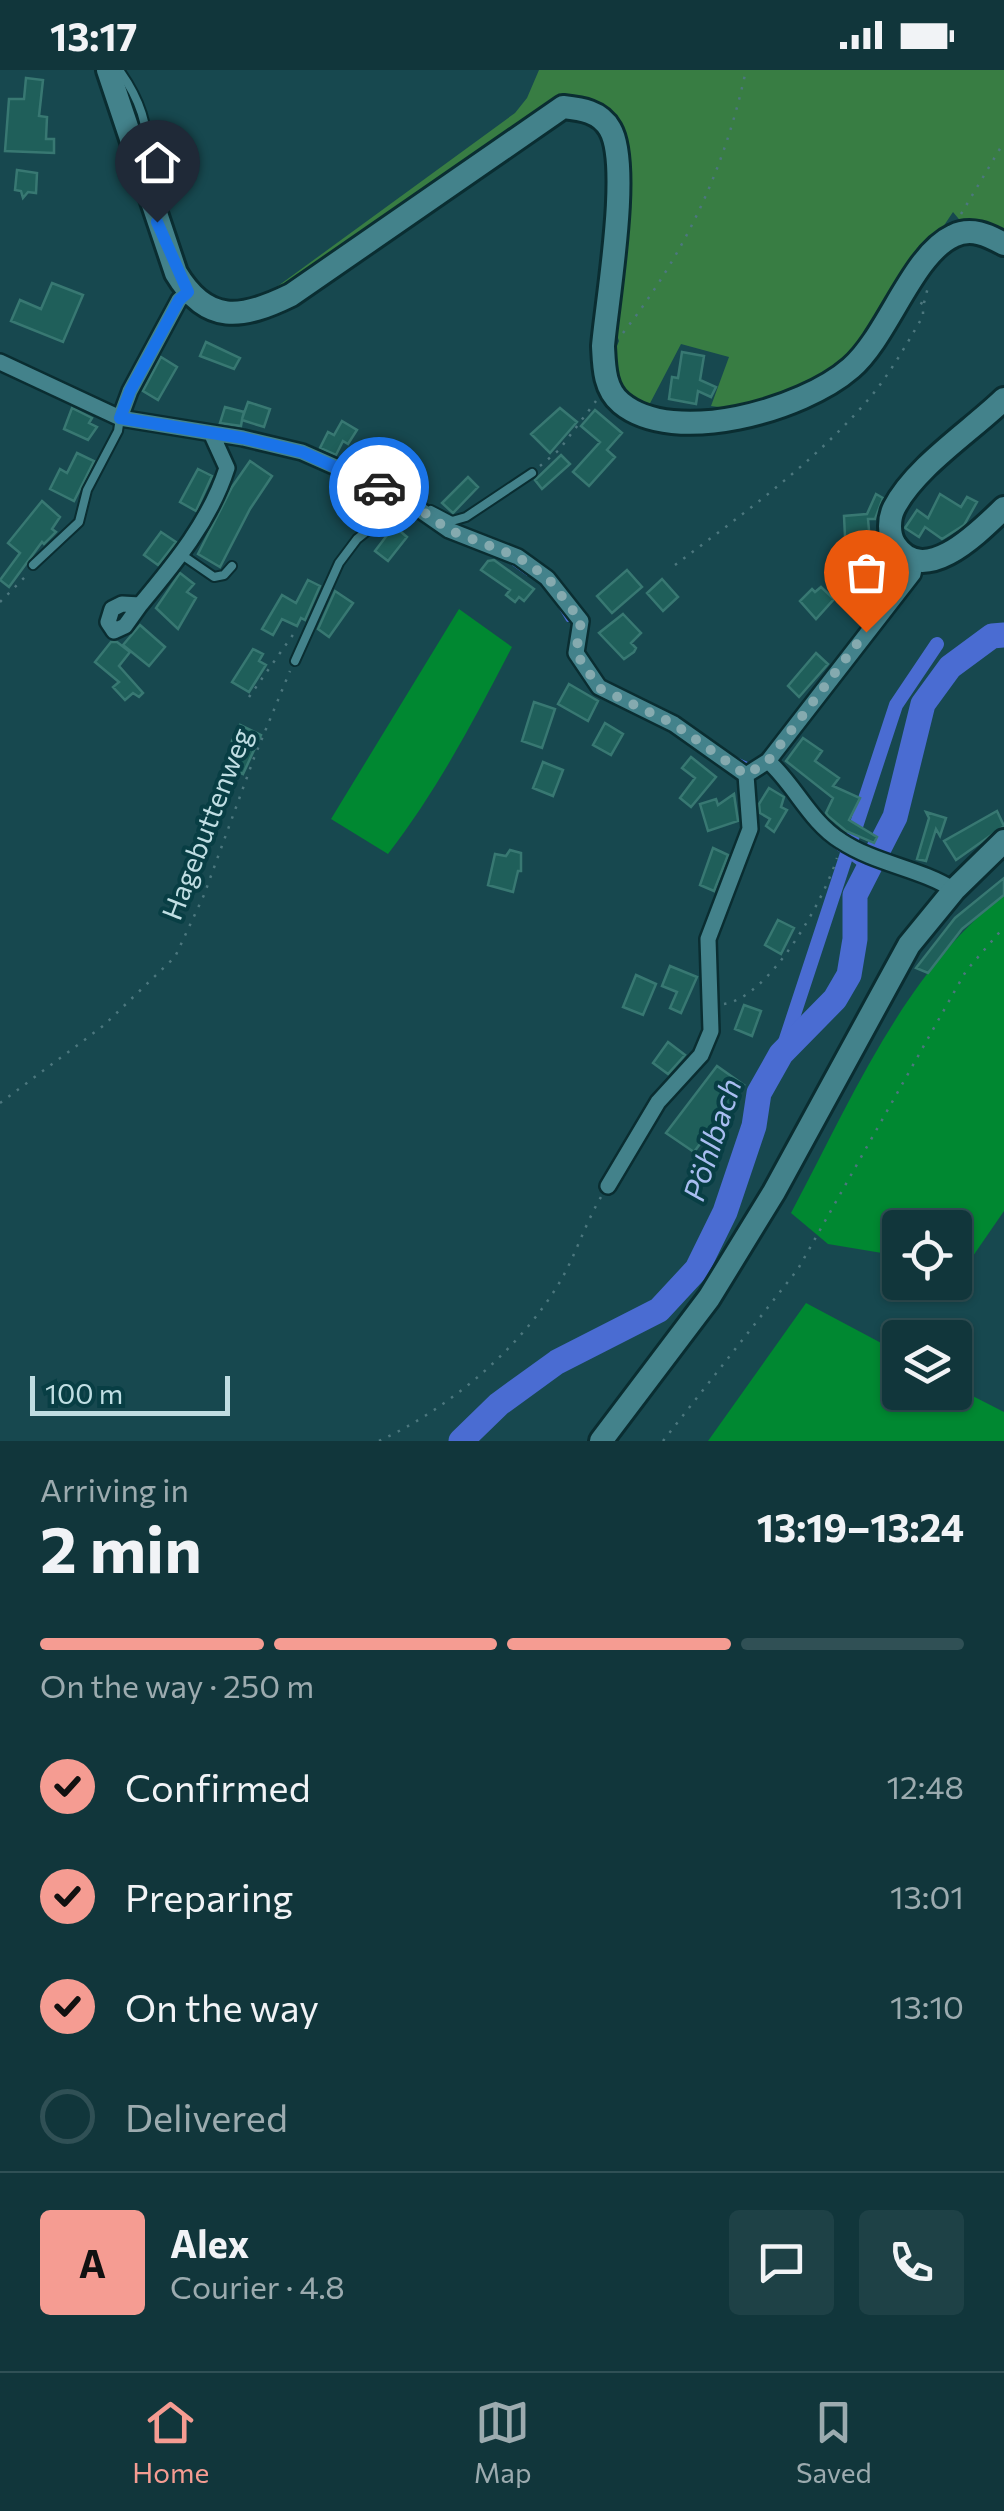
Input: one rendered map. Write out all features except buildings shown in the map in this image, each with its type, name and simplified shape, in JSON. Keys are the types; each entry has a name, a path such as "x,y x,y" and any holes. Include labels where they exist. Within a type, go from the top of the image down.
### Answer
{"main road":[{"path":"108,70 176,273 188,292 216,311 240,314 265,308 291,295 563,107 591,110 610,128 620,163 603,346 604,376 618,401 649,420 734,418 781,407 822,390 854,366 933,250 954,235 975,231 1004,244"},
{"path":"1004,399 914,481 892,510 890,530 895,545 916,559 940,558 967,543 1004,508"},
{"path":"601,1441 709,1298 774,1192 909,945 954,890 1004,842"}],"street":[{"path":"120,418 130,391 179,300 188,292"},
{"path":"0,362 120,418 302,452 409,502 449,530 518,557 548,578 581,621 576,653 599,688 674,724 746,775"},
{"path":"140,605 182,555 220,491 227,468 212,435"},
{"path":"746,775 768,761 913,574 916,559"},
{"path":"768,761 841,850 933,877 954,890"},
{"path":"608,1186 658,1102 701,1055 711,1031 708,939 750,829 746,775"}],"lane":[{"path":"118,70 135,92 148,134 148,197"},
{"path":"33,565 78,522 87,490 118,431 120,418"},
{"path":"295,661 340,563 357,540 409,502 452,520 466,517 532,472"},
{"path":"182,555 214,577 224,575 232,566"}],"path":[{"path":"619,342 708,198 746,70"},
{"path":"954,235 964,203 1004,142"},
{"path":"675,565 771,492 874,392 923,316 923,304 901,299"},
{"path":"532,472 559,450 598,399"},
{"path":"0,602 33,565"},
{"path":"250,696 297,628"},
{"name":"Hagebuttenweg","path":"0,1103 103,1026 176,957 295,661"},
{"path":"712,1003 740,1000 765,981 824,889 841,850"},
{"path":"663,1441 798,1269 966,971 1004,927"},
{"path":"379,1441 408,1428 448,1399 526,1331 562,1278 608,1186"}],"green space":[{"path":"539,70 1004,70 1004,232 984,223 963,224 953,212 875,329 825,380 723,414 719,407 711,406 729,357 681,344 647,409 622,394 610,362 619,341 614,326 625,141 604,107 565,98 283,291 278,286 515,113 527,98"},
{"path":"459,609 512,647 439,779 388,854 331,819"},
{"path":"1004,895 1004,1211 972,1256 972,1210 882,1210 882,1253 828,1244 791,1213 882,1042 936,962"},
{"path":"806,1303 882,1343 882,1410 972,1410 972,1396 1004,1412 1004,1441 708,1441"}],"waterway":[{"path":"511,562 528,574"},
{"path":"559,605 568,620"},
{"name":"Pöhlbach","path":"461,1441 499,1404 557,1362 659,1310 697,1269 725,1212 754,1126 759,1093 781,1054 835,999 849,975 855,939 855,895 895,817 923,704 950,667 992,636 1004,635"},
{"path":"781,1054 896,705 937,644"},
{"path":"734,758 752,766"},
{"path":"828,841 868,871"}],"way so far":[{"path":"379,487 398,494 449,530 518,557 548,578 581,621 576,653 599,688 674,724 746,775 768,761 866,632"}],"route":[{"path":"157,222 176,273 188,292 179,300 130,391 120,418 302,452 379,487"}]}
